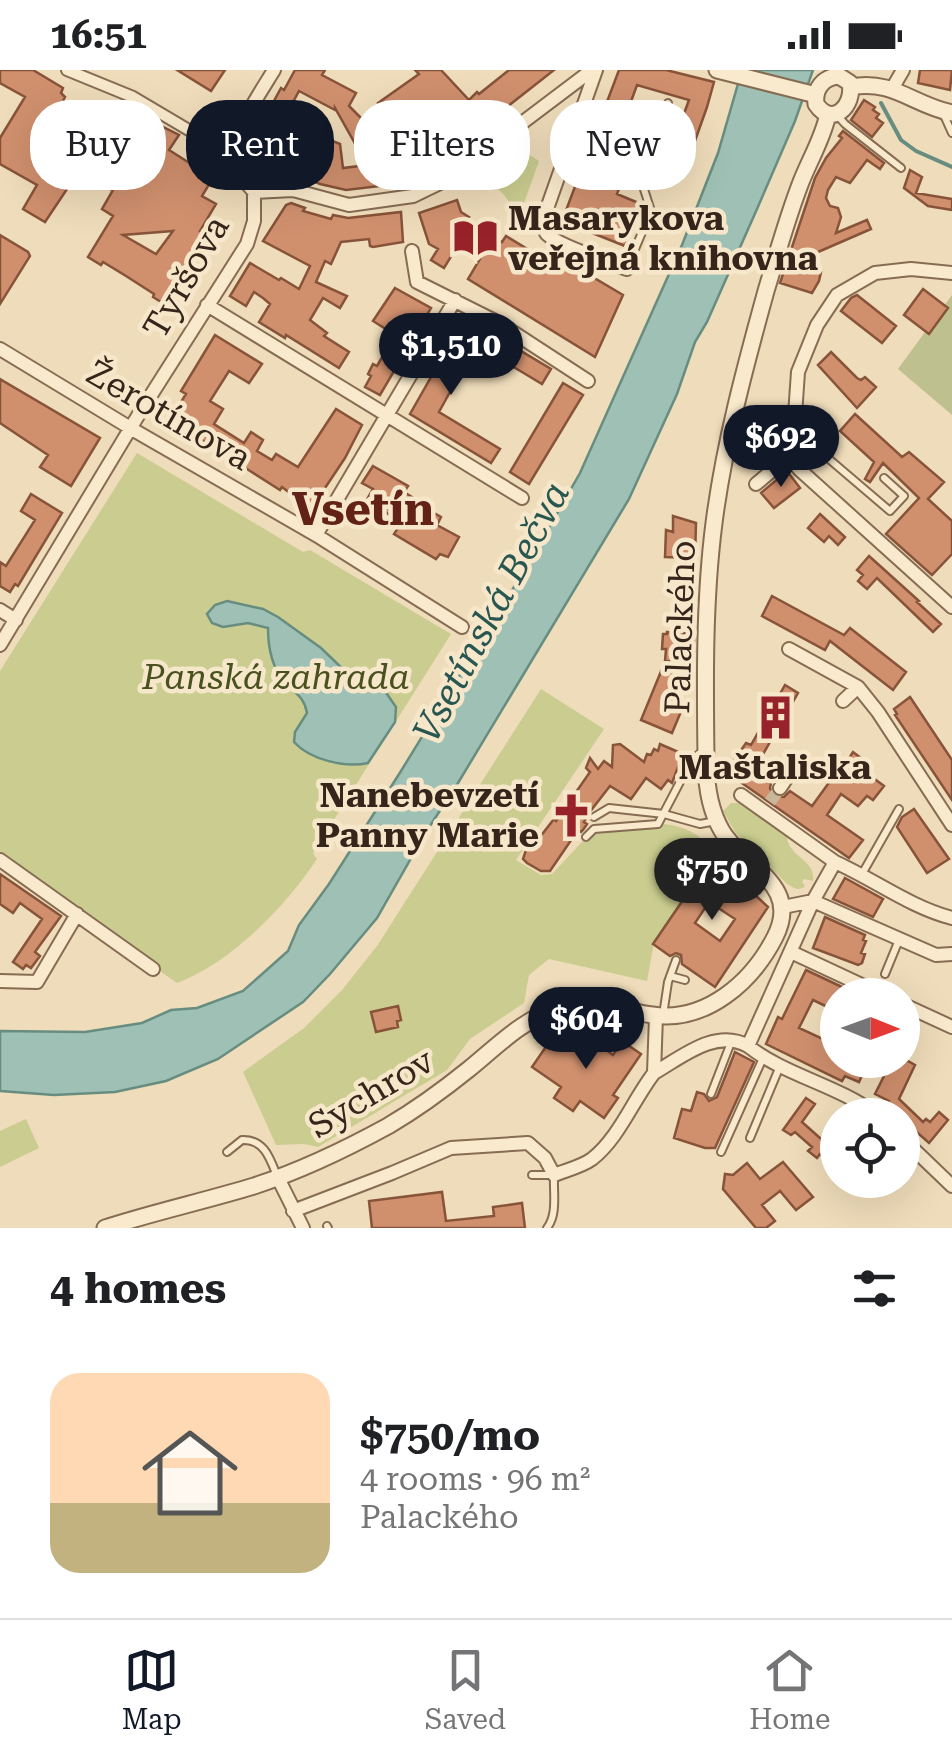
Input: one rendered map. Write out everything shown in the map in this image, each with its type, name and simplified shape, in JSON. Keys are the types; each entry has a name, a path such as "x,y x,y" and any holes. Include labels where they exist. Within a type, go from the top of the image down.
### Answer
{"street":[{"path":"67,70 133,97 186,128"},
{"path":"257,100 274,70"},
{"path":"254,192 293,190 348,204 413,196 448,178 594,70"},
{"path":"594,70 544,226 563,244 627,269"},
{"path":"892,89 903,70"},
{"path":"722,71 813,94"},
{"path":"833,73 846,78 851,87 848,102 832,114 818,109 813,94 833,73"},
{"path":"851,87 876,84 948,112"},
{"name":"Palackého","path":"783,907 772,882 728,840 716,820 709,794 709,568 720,486 759,318 801,182 832,114"},
{"name":"Tyršova","path":"0,645 247,244 254,220 254,192"},
{"path":"412,251 417,282 500,323 588,381"},
{"path":"767,432 792,418 803,359 817,325 838,294 875,273 911,269 952,273"},
{"path":"316,535 455,300"},
{"path":"207,304 522,498"},
{"name":"Žerotínova","path":"0,349 316,535 462,627"},
{"path":"734,417 767,432 788,457 952,608"},
{"path":"756,484 788,457"},
{"path":"0,610 16,620"},
{"path":"789,648 858,687 952,825"},
{"path":"844,701 858,687"},
{"path":"784,783 796,764"},
{"path":"742,795 767,806 835,862 928,912 952,918"},
{"path":"0,860 153,969"},
{"path":"748,1046 813,901 835,862"},
{"path":"783,907 813,901 936,955 952,954"},
{"name":"Sychrov","path":"104,1228 278,1178 351,1145 435,1096 543,1014 587,1004 659,1016 698,1012 746,978 770,947 782,920 783,907"},
{"path":"0,981 37,982 77,914"},
{"path":"791,952 847,978"},
{"path":"920,1013 952,1028"},
{"path":"654,1073 659,1016"},
{"path":"554,1174 590,1161 607,1144 654,1073 718,1039 736,1039 763,1058 851,1098"},
{"name":"Sychrov","path":"293,1211 451,1148 528,1143 545,1158 554,1174"},
{"path":"920,1155 952,1186"},
{"path":"278,1178 303,1228"}],"lane":[{"path":"948,112 947,126 952,134"},
{"path":"832,114 901,168"},
{"path":"627,269 651,211 644,190"},
{"path":"792,418 810,442 890,511 904,496 884,478"},
{"path":"586,837 594,829 658,824 692,759 706,750"},
{"path":"784,783 835,764 840,767"},
{"path":"594,818 609,808 664,814 700,824 716,820"},
{"path":"862,874 899,809"},
{"path":"885,974 899,939"},
{"path":"659,1016 676,960"},
{"path":"670,976 685,980"},
{"path":"711,1094 729,1042"},
{"path":"721,1152 763,1058"},
{"path":"750,1138 780,1065"},
{"path":"226,1152 242,1140 258,1143 278,1178"},
{"path":"532,1175 554,1174 554,1212 546,1228"}],"green space":[{"path":"530,155 539,161 530,186"},
{"path":"498,190 529,190 518,220 510,204"},
{"path":"952,295 952,415 898,369"},
{"name":"Panská zahrada","path":"137,453 451,634 313,853 317,859 304,877 273,914 237,947 177,983 0,859 0,671"},
{"path":"541,689 604,729 516,860 541,875 552,874 594,829 650,824 690,831 702,839 702,850 710,859 654,943 647,981 549,959 529,975 524,1003 470,1039 447,1070 318,1147 276,1145 243,1072 304,1028 342,990 377,946"},
{"path":"731,803 739,803 787,837 792,850 810,868 813,881 804,879 805,886 798,889 787,884 735,832 723,811"},
{"path":"26,1119 39,1148 0,1167 0,1131"}],"water":[{"path":"742,70 813,70 795,121 629,499 377,918 303,1002 218,1059 166,1081 115,1092 54,1095 0,1091 0,1031 85,1032 142,1023 171,1010 197,1008 243,991 288,951 299,925 401,771 580,473 682,245 718,153"},
{"path":"227,601 263,609 278,617 321,648 349,675 387,694 396,707 395,722 368,763 329,761 309,754 294,742 295,732 307,713 304,703 276,669 268,628 248,623 223,627 212,623 207,614 215,605"}],"building":[{"path":"0,70 33,70 63,88 61,93 65,97 30,100 30,181 0,164 0,138 25,97 0,83"},
{"path":"177,70 225,70 211,91"},
{"path":"295,70 325,70 322,75 356,93 349,106 354,111 354,142 334,109 334,100 316,100 299,91 294,100 274,100 281,88 284,90"},
{"path":"415,70 441,70 469,100 382,100 419,74"},
{"path":"509,70 554,70 516,100 469,100"},
{"path":"619,70 666,70 714,82 696,138 696,100 637,85 632,100 608,100"},
{"path":"920,70 952,70 950,90 918,83"},
{"path":"864,100 875,107 873,110 879,114 876,118 883,123 872,137 851,120"},
{"path":"166,128 179,135 169,150 186,161 186,190 206,190 202,196 216,204 200,231 211,238 199,256 196,254 166,305 126,276 88,257 113,216 102,209 113,190 166,190","holes":["173,231 156,254 123,235"]},
{"path":"843,131 884,163 880,169 867,160 850,183 836,177 828,190 826,198 830,206 838,208 841,217 836,233 867,220 871,229 818,252 814,267 821,272 812,293 780,283 815,178"},
{"path":"334,142 340,144 343,168 354,167 354,189 334,187"},
{"path":"910,170 922,177 916,193 952,199 952,210 928,206 904,188"},
{"path":"34,190 66,190 45,222 23,209"},
{"path":"574,190 618,190 617,194 641,204 625,246 562,221"},
{"path":"457,200 461,212 469,217 466,221 502,242 506,236 557,267 562,259 623,295 595,357 468,279 480,259 458,245 444,268 431,260 438,249 429,244 419,213"},
{"path":"291,203 331,219 333,215 348,218 401,212 403,242 373,247 369,239 341,242 331,264 325,261 316,282 347,296 340,308 323,298 310,320 327,333 324,336 349,352 339,368 259,322 270,304 254,292 246,306 230,296 250,263 299,289 310,266 263,241"},
{"path":"0,235 30,256 0,304"},
{"path":"395,288 431,308 380,395 365,387 371,376 368,374 395,335 373,321"},
{"path":"923,289 948,308 929,334 904,315"},
{"path":"857,295 896,326 882,343 841,311"},
{"path":"459,328 479,339 439,412 500,449 491,463 410,414"},
{"path":"215,335 262,364 249,383 229,371 210,401 223,409 214,424 244,443 251,432 263,440 257,451 272,460 276,454 298,467 336,409 362,425 311,509 282,487 280,490 170,420 186,394 181,391"},
{"path":"501,339 551,369 542,384 492,354"},
{"path":"831,352 857,378 865,377 876,387 857,408 818,365"},
{"path":"0,379 100,438 71,486 40,467 48,455 0,423"},
{"path":"563,383 583,395 529,484 510,472"},
{"path":"855,414 902,457 909,452 944,482 928,499 952,521 952,554 932,575 886,534 919,498 883,463 870,482 865,479 874,462 840,431"},
{"path":"373,466 408,486 404,492 413,501 441,517 437,525 459,537 448,557 440,554 436,559 394,534 402,522 366,501 373,489 362,483"},
{"path":"787,471 800,488 774,508 761,493"},
{"path":"31,494 62,513 18,586 15,584 10,592 0,586 0,562 6,566 35,520 21,511"},
{"path":"820,514 845,537 838,545 829,536 824,542 808,528"},
{"path":"673,516 696,523 695,558 665,557 666,530 673,532"},
{"path":"869,556 941,624 933,632 877,578 867,589 858,581 863,575 857,570"},
{"path":"772,596 844,635 850,628 906,672 893,690 830,641 825,650 762,616"},
{"path":"663,634 694,634 694,657 690,657 690,662 665,661"},
{"path":"662,669 683,678 675,698 685,702 672,733 641,720"},
{"path":"785,685 798,693 758,763 767,769 762,776 771,783 774,796 784,797 790,791 812,806 836,773 847,771 846,763 853,752 865,761 860,768 884,786 873,800 867,796 858,806 841,794 827,815 863,840 849,858 726,772 746,743 751,745"},
{"path":"910,697 952,760 952,800 895,715 894,709"},
{"path":"620,744 644,762 647,754 658,751 660,744 683,754 672,783 668,780 661,789 646,778 631,799 610,786 589,813 583,830 578,830 550,871 527,863 523,859 526,850 536,835 540,837 556,821 590,772 586,768 590,758 598,769 604,761 612,767 613,745"},
{"path":"914,809 949,859 927,873 897,827 902,817"},
{"path":"713,856 768,907 715,987 682,964 681,955 670,956 653,944","holes":["709,902 735,919 720,941 695,923"]},
{"path":"0,874 61,916 35,952 40,956 31,968 26,965 23,969 13,962 42,919 20,903 13,913 0,904"},
{"path":"845,878 883,899 873,917 833,899"},
{"path":"825,917 865,935 862,963 858,965 813,948"},
{"path":"806,970 823,978 820,1003 813,1000 799,1028 820,1038 820,1070 766,1044 778,1017 782,1019"},
{"path":"398,1006 398,1027 376,1032 371,1012"},
{"path":"577,1029 613,1055 622,1041 641,1054 613,1095 618,1098 604,1118 580,1101 573,1111 554,1098 561,1087 532,1067 552,1038 564,1047"},
{"path":"735,1052 754,1062 715,1148 674,1138 682,1109 691,1111 697,1092 709,1101 717,1097"},
{"path":"883,1078 909,1078 899,1098 875,1094"},
{"path":"806,1098 815,1104 802,1122 820,1138 820,1154 817,1158 808,1151 812,1147 795,1132 791,1135 783,1130"},
{"path":"939,1112 948,1120 929,1143 920,1135 920,1119 930,1122"},
{"path":"783,1162 813,1197 796,1210 780,1191 762,1205 775,1221 766,1228 756,1228 723,1189 725,1174 733,1175 747,1163 760,1179"},
{"path":"442,1192 446,1221 494,1216 493,1207 522,1203 525,1228 372,1228 369,1201"}],"waterway":[{"path":"881,103 901,140 952,167"}],"tunnel":[{"path":"770,802 780,788"}],"place":[{"name":"Masarykova veřejná knihovna","path":"475,238"},
{"name":"Maštaliska","path":"775,717"},
{"name":"Nanebevzetí Panny Marie","path":"572,815"}],"district":[{"name":"Vsetín","path":"363,509"}],"water label":[{"name":"Vsetínská Bečva","path":"491,612"}]}
